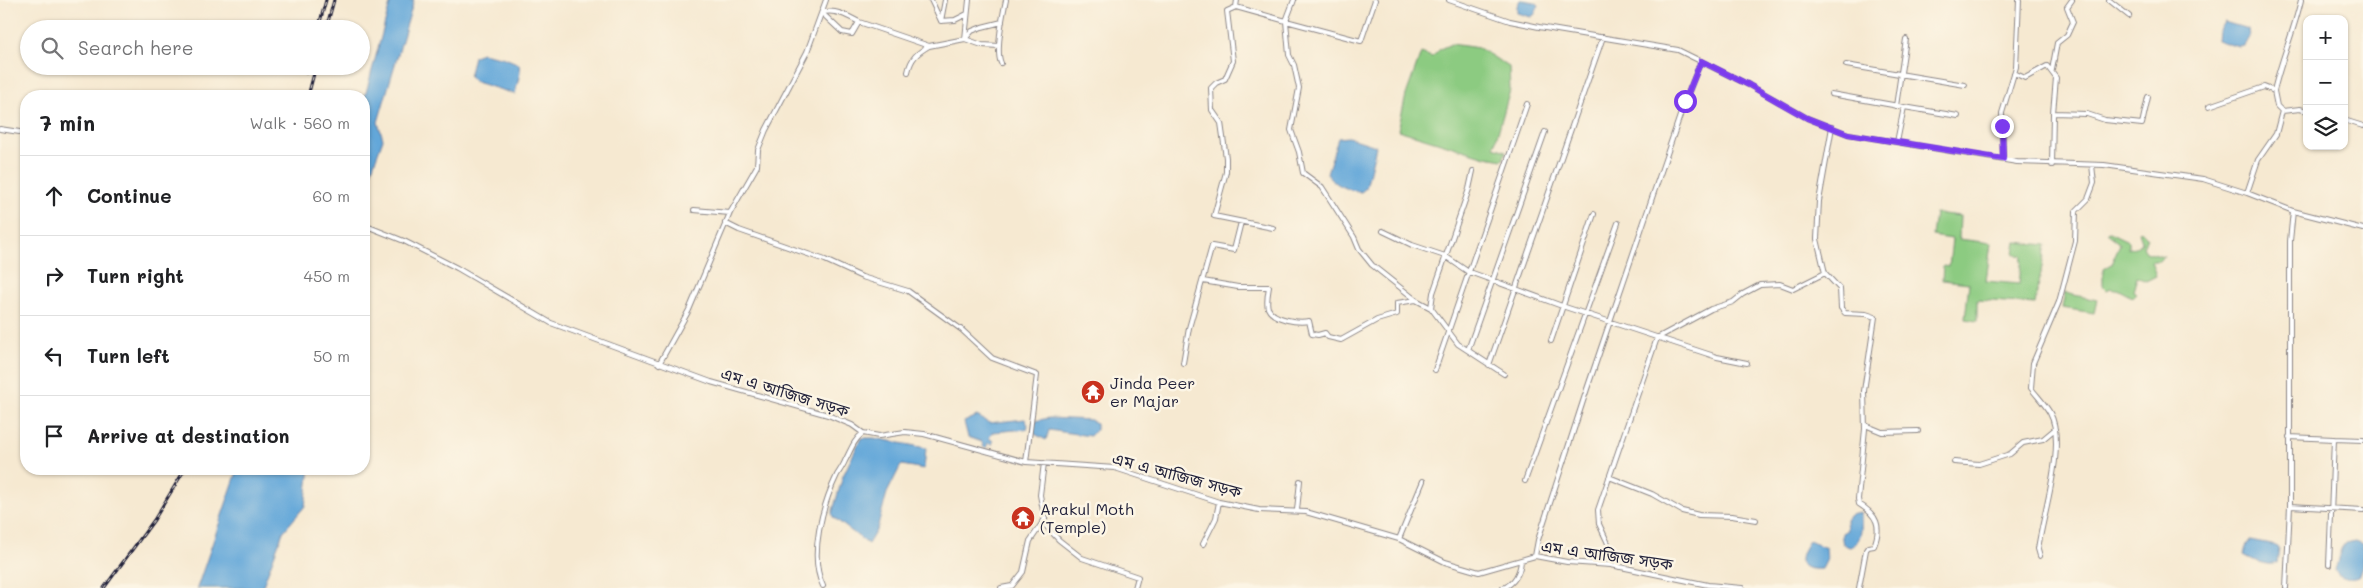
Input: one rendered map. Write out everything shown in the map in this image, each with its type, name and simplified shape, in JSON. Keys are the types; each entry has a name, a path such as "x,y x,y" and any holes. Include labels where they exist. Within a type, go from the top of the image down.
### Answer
{"street":[{"path":"659,364 689,310 725,223 757,166 758,150 766,130 807,52 826,0"},
{"path":"931,0 941,21"},
{"path":"941,21 945,0"},
{"path":"965,39 969,0"},
{"path":"1001,62 998,56 1006,0"},
{"path":"1236,7 1237,0"},
{"path":"1294,0 1286,20 1289,56 1294,65 1298,88 1291,130 1299,152 1303,173 1322,187 1364,256 1416,300 1431,308 1458,344 1504,374"},
{"path":"1273,228 1214,216 1226,172 1226,158 1221,123 1212,110 1210,97 1211,88 1216,83 1226,79 1233,61 1227,11 1236,7 1361,41 1375,0"},
{"path":"1449,0 1510,21 1678,50 1749,85 1807,118 1848,134 2003,159 2052,165 2092,165 2204,179 2247,193 2293,212 2363,229"},
{"path":"2003,159 2002,113 2014,73 2019,0"},
{"path":"2052,70 2057,43 2068,35 2073,22 2067,7 2072,0"},
{"path":"2108,0 2128,16"},
{"path":"2282,111 2278,106 2274,91 2281,61 2294,29 2301,0"},
{"path":"822,13 828,10 848,16 859,22 929,46"},
{"path":"822,13 842,32 852,34 859,22"},
{"path":"941,21 955,20 967,14"},
{"path":"965,39 972,31 982,26 1002,22"},
{"path":"1490,365 1603,36"},
{"path":"908,72 910,62 918,52 929,46 965,39 982,45 999,46"},
{"path":"1896,106 1906,39"},
{"path":"1535,556 1538,540 1610,321 1685,101 1701,61"},
{"path":"1846,65 1965,85"},
{"path":"2014,73 2024,78 2047,66 2052,70 2056,78 2052,165"},
{"path":"2209,106 2264,87 2274,91"},
{"path":"1831,94 1958,116"},
{"path":"2053,113 2087,114 2105,120 2142,124 2148,97"},
{"path":"1435,370 1467,271 1527,104"},
{"path":"1897,142 1904,107"},
{"path":"2282,111 2303,109"},
{"path":"2247,193 2258,160 2276,134 2282,111"},
{"path":"2348,121 2363,126"},
{"path":"1832,127 1826,148 1826,170 1820,201 1817,239 1825,274 1840,289 1841,308 1845,313 1866,314 1875,317 1864,391 1865,425 1859,504 1869,510 1878,522 1878,536 1874,546 1868,547 1866,550 1859,588"},
{"path":"0,129 20,132"},
{"path":"1468,350 1545,132"},
{"path":"2040,556 2038,549 2042,519 2055,466 2055,429 2050,413 2031,388 2033,363 2059,302 2075,241 2076,211 2088,199 2094,183 2092,165"},
{"path":"1431,308 1445,256 1469,189 1472,171"},
{"path":"694,210 730,213"},
{"path":"2286,588 2290,506 2288,437 2290,240 2293,212"},
{"path":"1551,341 1594,214"},
{"path":"1183,364 1189,328 1212,246 1234,250 1241,222"},
{"path":"725,223 825,260 862,277 908,291 962,330 992,358 1037,375 1026,462"},
{"path":"1525,481 1618,223"},
{"name":"এম এ আজিজ সড়ক","path":"370,228 404,241 457,268 551,323 711,382 828,416 852,425 863,433 879,436 906,432 924,434 1026,462 1115,468 1219,502 1259,510 1297,510 1399,539 1445,562 1479,572 1535,556 1567,562 1619,567 1708,585 1742,588"},
{"path":"1383,231 1412,245 1445,256 1467,271 1562,306 1717,357 1747,363"},
{"path":"1619,567 1599,524 1598,510 1657,338 1711,309 1733,302 1743,294 1760,286 1780,284 1793,289 1825,274"},
{"path":"1203,281 1238,286 1269,287 1267,306 1270,311 1294,322 1310,321 1312,334 1325,333 1328,337 1341,340 1377,320 1393,317 1397,314 1397,303 1416,300"},
{"path":"1865,425 1882,432 1918,431"},
{"path":"1954,462 1978,464 2010,454 2023,443 2043,439 2055,429"},
{"path":"823,586 818,576 816,551 819,532 838,474 855,440 863,433"},
{"path":"2288,437 2363,440"},
{"path":"2329,565 2334,439"},
{"path":"1044,463 1040,495 1046,526 1059,540 1082,558 1138,577 1135,588"},
{"path":"1609,477 1652,494 1682,511 1700,515 1732,516 1756,520"},
{"path":"1297,510 1300,481"},
{"path":"1399,539 1402,526 1423,481"},
{"path":"1203,544 1216,518 1219,502"},
{"path":"2290,506 2363,510"},
{"path":"1001,588 1012,586 1023,572 1030,541 1045,519"},
{"path":"1503,588 1509,587 1517,577 1521,561"}],"green space":[{"path":"1451,44 1479,48 1509,67 1510,90 1494,147 1506,151 1503,160 1486,157 1398,130 1406,95 1421,53 1432,57 1440,49"},
{"path":"1935,213 1960,216 1959,239 1991,243 1986,281 2019,284 2022,256 2014,254 2016,242 2046,245 2035,304 1977,300 1977,321 1965,319 1969,283 1942,280 1943,266 1949,267 1952,239 1932,236"},
{"path":"2141,231 2147,237 2143,247 2146,252 2164,257 2160,261 2151,261 2156,276 2146,281 2137,277 2133,291 2136,293 2132,297 2117,289 2113,290 2111,288 2107,290 2103,286 2103,269 2111,264 2120,244 2106,233 2109,232 2128,241 2128,249 2141,243 2139,232"},
{"path":"2065,293 2097,300 2094,313 2062,308"}],"water":[{"path":"391,0 414,0 378,122 383,139 370,175 370,90 367,90"},
{"path":"1520,0 1535,2 1539,5 1535,14 1531,17 1517,13 1517,6"},
{"path":"2224,22 2248,29 2249,37 2244,46 2238,47 2217,40 2218,32"},
{"path":"482,53 505,58 519,64 520,73 515,94 476,82 469,77 474,56"},
{"path":"1348,137 1376,146 1366,188 1361,192 1337,184 1327,173 1338,138"},
{"path":"977,416 989,423 1025,419 1028,425 1027,429 993,432 989,438 993,441 992,445 988,443 986,448 983,447 982,442 968,437 964,422"},
{"path":"1049,418 1091,420 1096,424 1096,430 1090,436 1049,430 1046,440 1033,433 1035,421"},
{"path":"861,438 874,438 926,448 924,469 902,465 900,467 887,493 877,529 868,544 833,517 832,514 843,476"},
{"path":"236,475 309,475 305,506 283,532 262,588 197,588"},
{"path":"1861,513 1860,537 1850,547 1847,546 1842,538 1842,533 1847,530 1846,520 1850,515"},
{"path":"1809,541 1826,548 1827,559 1822,569 1807,568 1801,562 1802,553"},
{"path":"2250,541 2279,548 2277,563 2265,564 2244,555"},
{"path":"2356,541 2363,544 2362,566 2358,577 2342,577 2335,570 2341,549 2345,543"}],"railway":[{"path":"320,20 326,0"},
{"path":"328,20 334,0"},
{"path":"310,90 314,75"},
{"path":"104,588 154,520 181,475"}],"place":[{"name":"Jinda Peer er Majar","path":"1093,392"},
{"name":"Arakul Moth (Temple)","path":"1023,518"}],"route":[{"path":"1685,101 1701,61 1749,85 1807,118 1848,134 2003,159 2002,126"}]}
